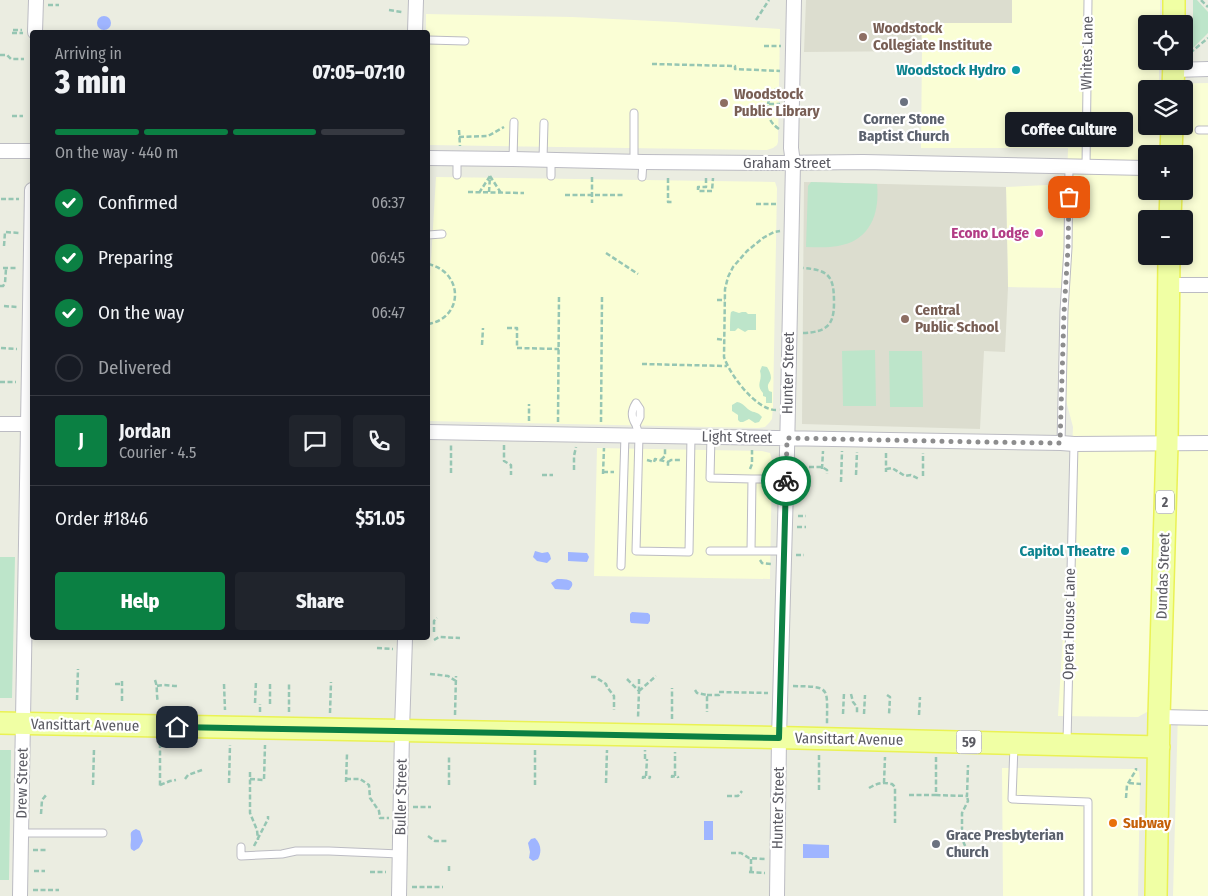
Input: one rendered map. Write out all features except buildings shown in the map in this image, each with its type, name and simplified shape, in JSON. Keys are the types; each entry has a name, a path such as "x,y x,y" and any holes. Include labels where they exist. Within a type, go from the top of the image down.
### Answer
{"main road":[{"path":"1174,0 1174,15"},
{"name":"Dundas Street","path":"1156,896 1167,444 1169,265"},
{"name":"Vansittart Avenue","path":"0,724 823,738 1159,747"}],"street":[{"path":"415,30 416,0"},
{"name":"Hunter Street","path":"777,896 779,738 789,553 786,479 793,163 791,148 790,23 794,0"},
{"path":"28,32 41,2"},
{"path":"1193,68 1208,69"},
{"path":"0,151 30,151"},
{"name":"Graham Street","path":"430,158 458,153 514,159 547,160 863,162 1138,168"},
{"name":"Drew Street","path":"25,893 21,833 30,424 27,194"},
{"path":"1169,285 1208,285"},
{"path":"0,424 30,424"},
{"name":"Light Street","path":"430,432 633,431 691,436 1067,444 1208,444"},
{"name":"Buller Street","path":"404,891 400,854 405,640"},
{"path":"1159,717 1208,718"}],"lane":[{"name":"Whites Lane","path":"1086,167 1088,0"},
{"path":"430,40 465,40"},
{"path":"634,113 642,177"},
{"path":"514,122 514,159"},
{"path":"544,123 550,176"},
{"path":"1200,130 1208,130"},
{"path":"457,176 458,153"},
{"name":"Opera House Lane","path":"1067,745 1067,444 1064,312 1068,248 1069,167"},
{"path":"430,235 442,234"},
{"path":"633,431 638,457 636,551 689,552 691,436"},
{"path":"621,566 633,431"},
{"path":"711,436 710,478 786,479"},
{"path":"749,479 751,551"},
{"path":"710,551 789,553"},
{"path":"1014,744 1012,800 1088,802 1088,896"},
{"path":"21,833 103,833"},
{"path":"241,848 241,856 282,854 296,851 400,854"}],"path":[{"path":"756,20 769,0"},
{"path":"1201,0 1208,7"},
{"path":"41,2 59,5"},
{"path":"389,10 398,10 405,13"},
{"path":"13,32 28,32"},
{"path":"1193,53 1208,38"},
{"path":"764,46 785,46"},
{"path":"0,55 7,55 12,59 24,59"},
{"path":"652,64 735,66 735,70 784,71"},
{"path":"780,85 770,94 768,104 770,119 780,130"},
{"path":"768,104 777,104"},
{"path":"12,116 23,116"},
{"path":"459,137 488,136 514,122"},
{"path":"458,153 459,130"},
{"path":"489,192 490,176"},
{"path":"479,193 490,176"},
{"path":"490,176 501,193"},
{"path":"592,177 592,203"},
{"path":"668,178 668,202 673,202"},
{"path":"706,178 706,187 698,187 698,191 712,191 713,178"},
{"path":"468,192 524,193"},
{"path":"1,199 27,194"},
{"path":"565,194 623,194"},
{"path":"756,204 778,204"},
{"path":"788,410 770,410 760,404 736,380 727,366 724,357 725,289 728,277 740,258 763,238 774,232 791,230"},
{"path":"4,246 5,232 22,233"},
{"path":"606,253 638,274"},
{"path":"430,265 445,272 455,288 456,294 454,305 446,316 430,324"},
{"path":"0,286 6,284 5,268 21,268"},
{"path":"801,334 820,332 832,321 834,313 832,281 822,271 802,268"},
{"path":"558,426 559,296"},
{"path":"601,426 602,297"},
{"path":"717,300 725,300"},
{"path":"4,306 20,307"},
{"path":"482,345 483,328"},
{"path":"507,328 517,328 517,348 558,348"},
{"path":"717,340 725,340"},
{"path":"1,348 19,349"},
{"path":"530,348 530,354"},
{"path":"642,364 727,366"},
{"path":"0,382 19,382"},
{"path":"528,424 529,404"},
{"path":"451,443 451,473"},
{"path":"504,444 504,461 511,465 511,476"},
{"path":"574,470 574,456 577,445"},
{"path":"603,474 604,446"},
{"path":"661,460 665,456 665,447"},
{"path":"749,479 752,449"},
{"path":"822,468 823,451"},
{"path":"841,482 842,451"},
{"path":"856,475 857,451"},
{"path":"886,452 886,470 892,468 905,476 911,475 921,478 923,452"},
{"path":"665,456 670,461"},
{"path":"638,457 654,462 655,459 670,461 690,460"},
{"path":"668,468 670,461"},
{"path":"809,467 822,468 827,470 828,474"},
{"path":"542,475 553,475"},
{"path":"794,516 806,516"},
{"path":"794,527 806,527"},
{"path":"789,553 804,555"},
{"path":"434,632 434,621 437,618"},
{"path":"434,640 439,638 460,638"},
{"path":"377,648 394,649"},
{"path":"77,700 78,669"},
{"path":"430,674 448,676 456,681"},
{"path":"455,732 456,676"},
{"path":"639,691 656,676"},
{"path":"591,677 595,677 606,684 614,696 614,710"},
{"path":"627,679 639,691"},
{"path":"638,735 639,679"},
{"path":"122,680 122,701"},
{"path":"155,680 158,702"},
{"path":"255,703 256,682"},
{"path":"270,682 270,704"},
{"path":"330,730 331,682"},
{"path":"289,729 290,683"},
{"path":"115,684 122,684"},
{"path":"224,684 228,728 229,783"},
{"path":"157,686 178,686"},
{"path":"791,686 817,687 827,693 818,790"},
{"path":"672,688 675,777"},
{"path":"695,690 697,693 719,696 719,692 768,693"},
{"path":"844,693 844,714"},
{"path":"851,694 853,702 857,706 857,714"},
{"path":"707,695 707,712"},
{"path":"864,714 865,695"},
{"path":"889,696 889,714"},
{"path":"919,715 920,697"},
{"path":"160,726 160,786 176,780"},
{"path":"250,779 264,780 266,728"},
{"path":"535,785 536,733"},
{"path":"606,783 607,734"},
{"path":"884,783 885,740"},
{"path":"936,741 936,795"},
{"path":"93,785 94,750"},
{"path":"347,754 346,781 360,779 370,785 370,798 380,812 380,818 390,818"},
{"path":"448,785 449,756"},
{"path":"646,778 647,759"},
{"path":"967,853 962,839 962,810 968,801 968,765"},
{"path":"1126,798 1127,785 1136,768"},
{"path":"185,779 188,775 202,770"},
{"path":"250,772 250,813 257,830 258,840"},
{"path":"870,788 877,783 892,784 895,788 895,822"},
{"path":"1128,783 1142,784"},
{"path":"727,796 736,798 742,792"},
{"path":"42,814 42,800 47,794"},
{"path":"909,795 967,796"},
{"path":"410,807 431,807"},
{"path":"251,850 258,840 268,816"},
{"path":"428,836 435,841 447,841"},
{"path":"30,850 47,850"},
{"path":"731,853 744,854 747,858 767,859"},
{"path":"751,858 750,872 766,873"},
{"path":"449,866 449,872"},
{"path":"30,871 45,871"},
{"path":"370,872 389,872"},
{"path":"404,891 443,887"},
{"path":"25,893 59,890"}],"shaded area":[{"name":"Woodstock Collegiate Institute","path":"806,0 1012,0 1012,23 921,23 922,51 804,52"},
{"path":"1012,0 1160,0 1160,15 1138,15 1138,70 1159,70 1159,80 1138,80 1138,135 1193,135 1193,83 1208,83 1208,896 1173,896 1178,712 1147,712 1138,717 1058,716 1073,427 1064,393 1065,288 1008,287 1006,187 1067,184 1068,148 921,148 921,23 1012,23"},
{"path":"1193,0 1197,0 1208,12 1208,33 1193,48"},
{"path":"426,14 572,17 780,29 778,142 773,148 767,150 430,145 430,30 426,30"},
{"path":"436,177 775,182 777,188 772,419 765,427 758,428 430,421 430,277"},
{"name":"Central Public School","path":"804,182 1006,187 1008,287 1005,352 984,351 980,429 802,424"},
{"path":"811,182 877,184 877,206 871,224 865,232 849,243 838,246 806,247 808,186"},
{"path":"731,312 756,314 756,330 745,332 738,328 735,331 730,331"},
{"path":"875,350 876,406 843,406 842,351"},
{"path":"889,351 922,351 923,407 890,407"},
{"path":"762,366 767,367 770,374 771,378 768,386 769,391 772,392 772,403 766,403 766,397 763,396 759,385"},
{"path":"737,402 761,415 762,417 759,422 755,423 749,419 740,422 738,415 732,411 732,405"},
{"path":"597,448 762,451 770,453 772,460 770,579 594,576"},
{"path":"0,557 15,557 12,698 0,698"},
{"path":"0,750 11,750 9,880 0,880"},
{"path":"1002,768 1133,769 1139,771 1138,896 1003,896"}],"water":[{"path":"101,16 107,16 111,23 107,30 101,30 97,26 97,20"},
{"path":"535,551 548,552 551,559 547,563 537,561 533,557"},
{"path":"568,552 587,553 589,557 587,562 568,561"},
{"path":"557,579 569,580 572,586 569,590 555,589 551,583"},
{"path":"632,612 648,613 650,621 648,624 631,623 630,614"},
{"path":"704,821 713,821 713,840 704,840"},
{"path":"136,829 140,831 143,841 139,848 134,851 131,849 131,832"},
{"path":"535,838 539,843 540,853 538,859 533,861 529,858 528,843 531,839"},
{"path":"803,844 829,845 829,858 803,858"}],"way so far":[{"path":"786,481 787,438 1060,443 1069,197"}],"place":[{"name":"Woodstock Collegiate Institute","path":"863,37"},
{"name":"Woodstock Hydro","path":"1016,70"},
{"name":"Corner Stone Baptist Church","path":"904,102"},
{"name":"Woodstock Public Library","path":"724,103"},
{"name":"Coffee Culture","path":"1069,197"},
{"name":"Econo Lodge","path":"1039,233"},
{"name":"Central Public School","path":"905,319"},
{"name":"Capitol Theatre","path":"1125,551"},
{"name":"Subway","path":"1113,823"},
{"name":"Grace Presbyterian Church","path":"936,844"}],"route":[{"path":"177,727 779,738 786,481"}]}
